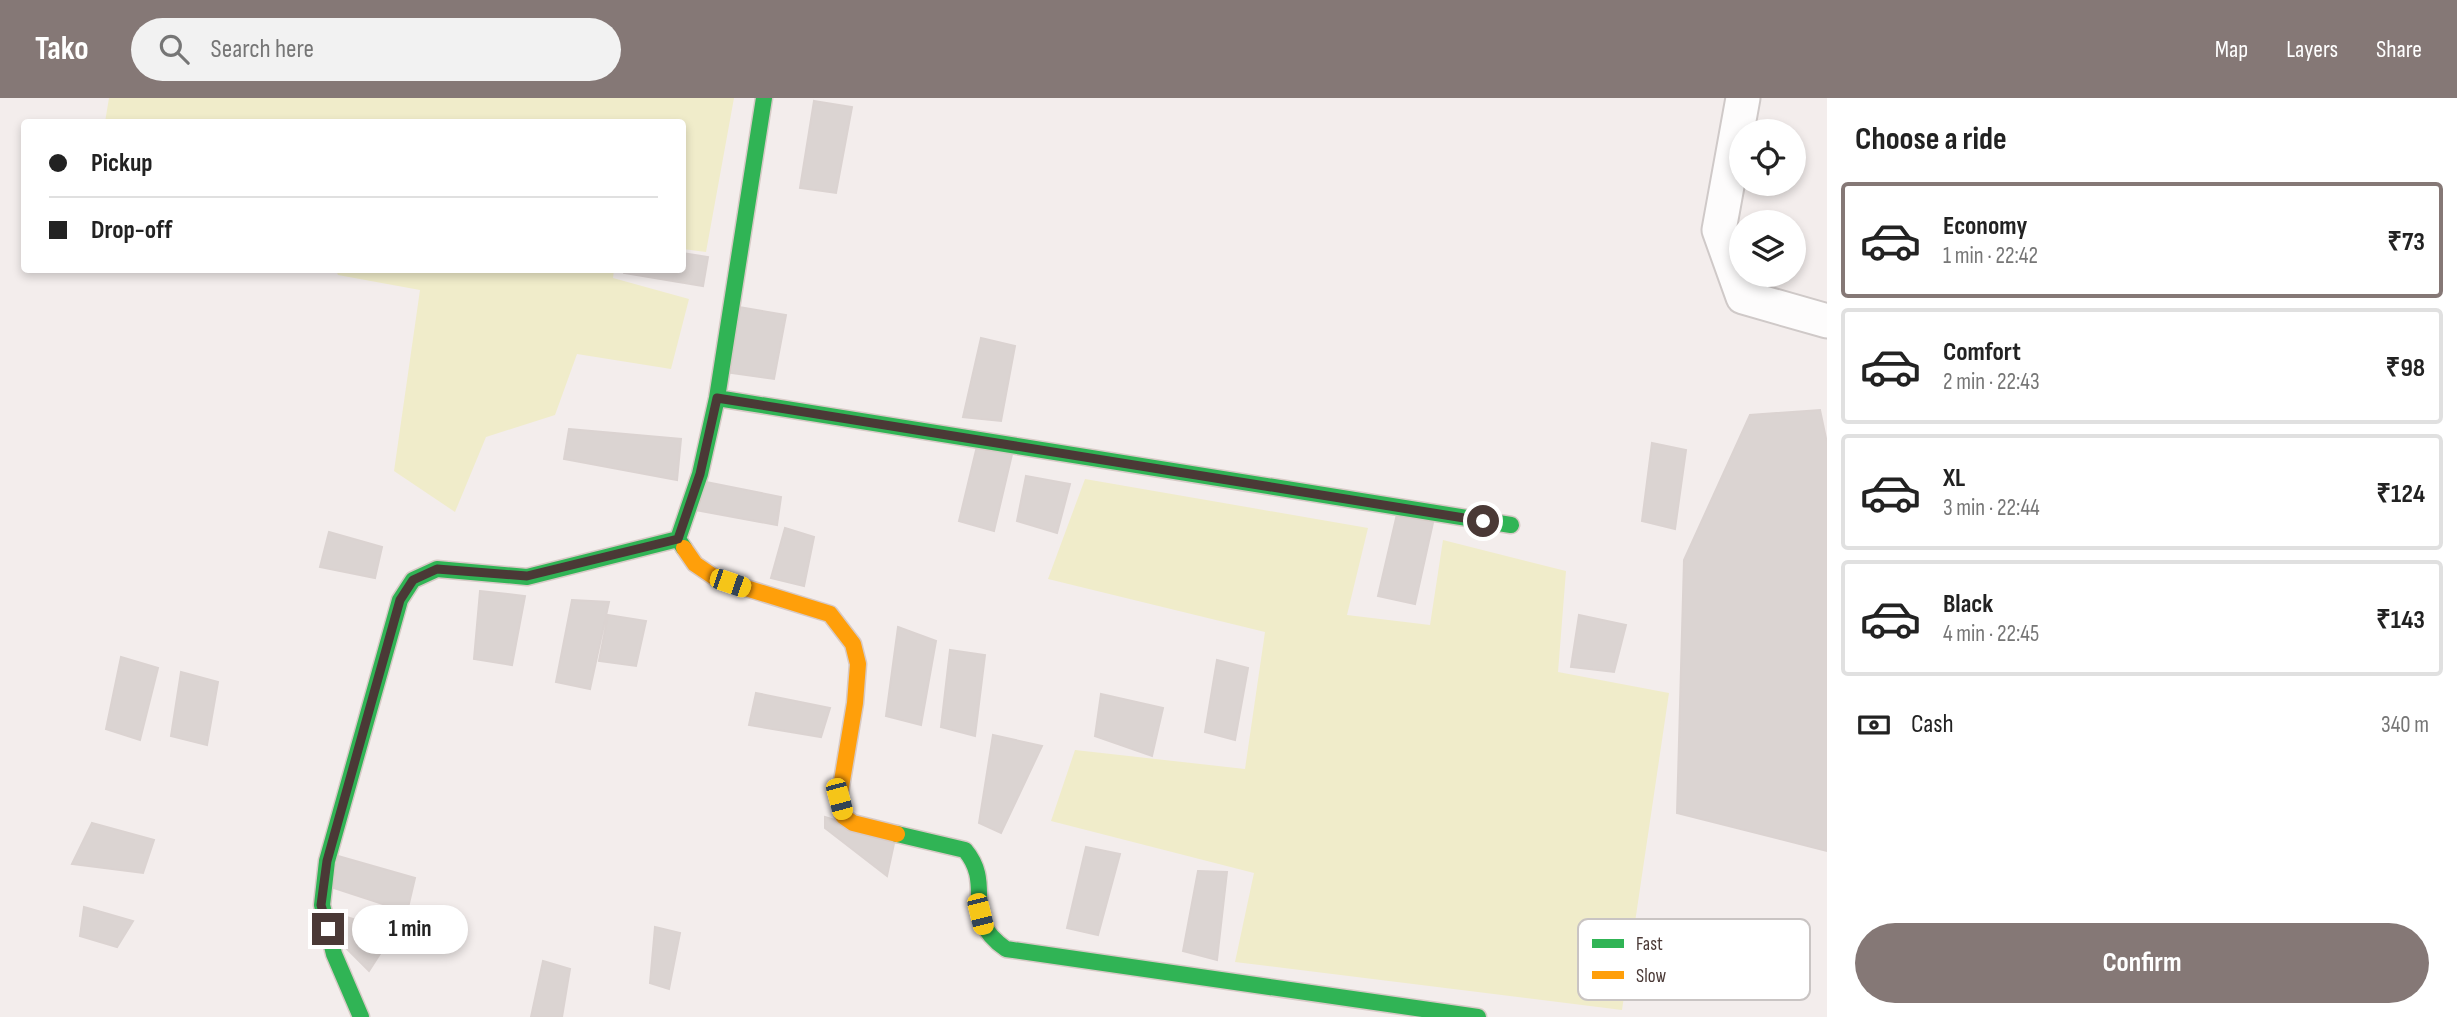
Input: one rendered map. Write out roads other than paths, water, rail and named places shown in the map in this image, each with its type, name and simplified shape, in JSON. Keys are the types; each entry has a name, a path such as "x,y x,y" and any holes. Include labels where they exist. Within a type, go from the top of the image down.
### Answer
{"street":[{"path":"678,539 700,474 717,398 764,98"},
{"path":"1743,98 1719,230 1743,297 1827,321"},
{"path":"717,398 1511,525"},
{"path":"360,1017 334,954 321,905 327,861 400,600 413,580 437,569 527,576 678,539"},
{"path":"678,539 695,564 717,579 830,614 853,644 858,664 855,703 839,799 843,816 853,823 965,850 978,868 980,914 984,930 1006,949 1478,1017"}]}
